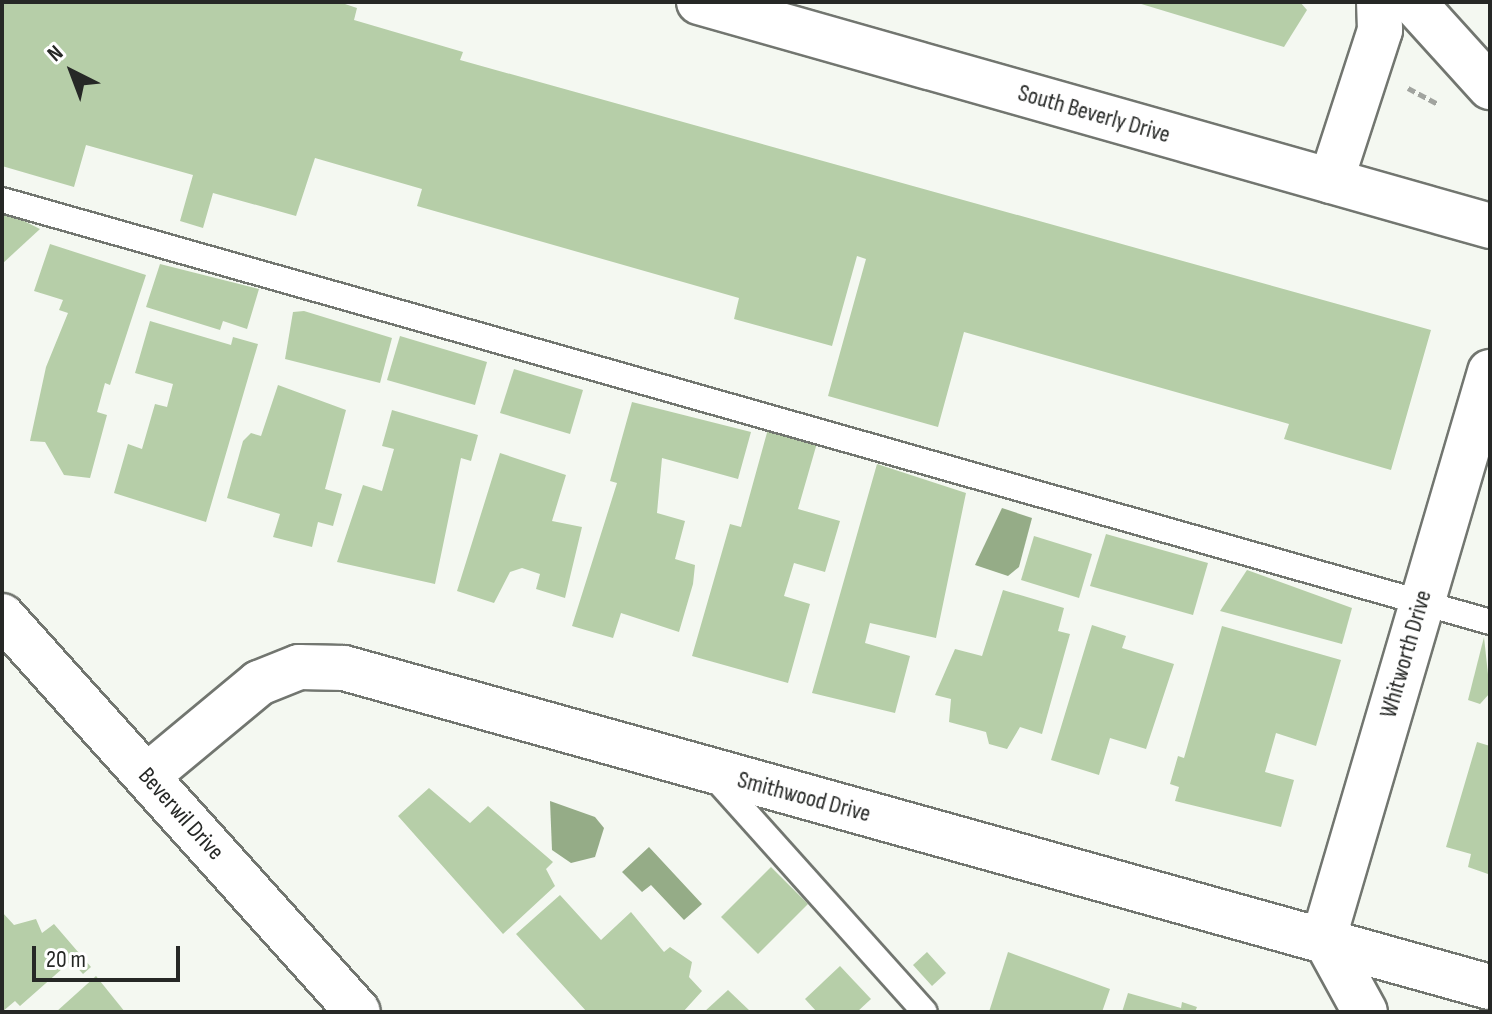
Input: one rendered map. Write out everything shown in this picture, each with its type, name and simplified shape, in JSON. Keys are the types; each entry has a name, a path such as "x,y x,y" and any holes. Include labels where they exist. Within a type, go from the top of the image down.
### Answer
{"street":[{"name":"South Beverly Drive","path":"699,2 1490,226"},
{"path":"1331,181 1380,30 1379,2"},
{"path":"1413,2 1490,87"},
{"name":"Whitworth Drive","path":"1324,937 1490,372"},
{"name":"Beverwil Drive","path":"2,616 358,1012"},
{"name":"Smithwood Drive","path":"147,776 259,683 299,667 344,668 710,772 1324,937 1490,987"},
{"path":"1324,937 1365,1012"}],"lane":[{"path":"2,200 1490,622"},
{"path":"710,772 925,1012"}],"shaded area":[{"path":"1002,508 1032,518 1019,567 1008,576 975,565"},
{"path":"550,801 595,817 604,828 595,857 571,863 552,850"},
{"path":"649,847 702,904 684,920 651,885 642,892 622,872"}],"building":[{"path":"2,2 339,2 357,8 354,20 463,52 460,60 1431,330 1391,470 1284,439 1289,424 964,332 938,427 828,396 866,259 857,256 832,346 734,319 739,298 417,206 422,189 315,158 296,216 213,193 203,228 180,221 193,175 86,145 74,187 2,166"},
{"path":"1300,2 1307,10 1284,47 1138,3"},
{"path":"2,210 40,229 2,264"},
{"path":"50,244 146,275 110,385 105,383 97,412 107,415 90,478 64,475 45,442 30,441 46,367 68,313 59,310 63,300 34,291"},
{"path":"160,264 259,289 247,329 223,321 220,330 146,307"},
{"path":"304,311 392,338 380,383 285,359 293,312"},
{"path":"150,321 231,345 233,337 258,344 206,522 114,493 128,444 142,449 155,404 167,407 173,384 135,373"},
{"path":"400,336 487,362 475,405 387,380"},
{"path":"514,369 583,390 570,434 500,413"},
{"path":"278,385 346,410 325,489 342,494 333,526 318,522 312,547 273,537 280,514 227,498 243,441 251,433 261,436"},
{"path":"632,402 751,432 738,479 662,458 657,513 685,521 675,559 695,565 693,584 679,632 621,613 613,638 572,626 617,483 610,481"},
{"path":"392,410 478,435 471,461 461,458 435,584 337,562 363,485 382,491 394,449 382,446"},
{"path":"768,429 817,443 798,509 840,521 825,572 794,563 784,596 810,604 788,683 692,656 730,524 741,527"},
{"path":"500,453 566,475 552,521 582,527 565,598 536,589 540,574 522,568 510,572 494,603 457,591"},
{"path":"877,464 966,493 936,638 870,623 865,643 910,656 895,713 812,693"},
{"path":"1106,534 1208,563 1193,615 1090,586"},
{"path":"1034,536 1092,554 1079,598 1021,580"},
{"path":"1247,570 1352,608 1342,644 1220,611"},
{"path":"1003,590 1064,608 1058,631 1070,634 1042,734 1020,727 1007,749 989,744 986,732 949,722 951,699 935,695 955,649 982,656"},
{"path":"1092,625 1126,636 1122,648 1174,664 1146,749 1110,738 1099,775 1051,760"},
{"path":"1222,626 1341,660 1316,746 1276,733 1265,772 1294,780 1281,827 1175,801 1179,787 1170,784 1178,756 1184,758"},
{"path":"1484,637 1490,693 1480,704 1468,700"},
{"path":"1477,742 1490,746 1490,886 1488,874 1468,867 1471,854 1446,847"},
{"path":"429,788 470,823 488,806 553,862 546,869 555,886 503,934 398,816"},
{"path":"771,867 808,904 758,954 721,917"},
{"path":"560,895 601,940 631,912 664,952 670,947 692,962 689,977 702,991 683,1012 587,1012 516,934"},
{"path":"2,912 14,925 36,919 42,933 54,924 91,967 83,974 71,961 20,1006 15,1001 2,1012"},
{"path":"927,952 946,973 932,986 913,965"},
{"path":"1008,952 1110,989 1102,1012 989,1012"},
{"path":"840,966 871,999 857,1012 817,1012 805,999"},
{"path":"96,976 125,1012 56,1012"},
{"path":"728,990 751,1012 704,1012"},
{"path":"1128,993 1181,1008 1182,1002 1197,1007 1195,1012 1122,1012"}]}
